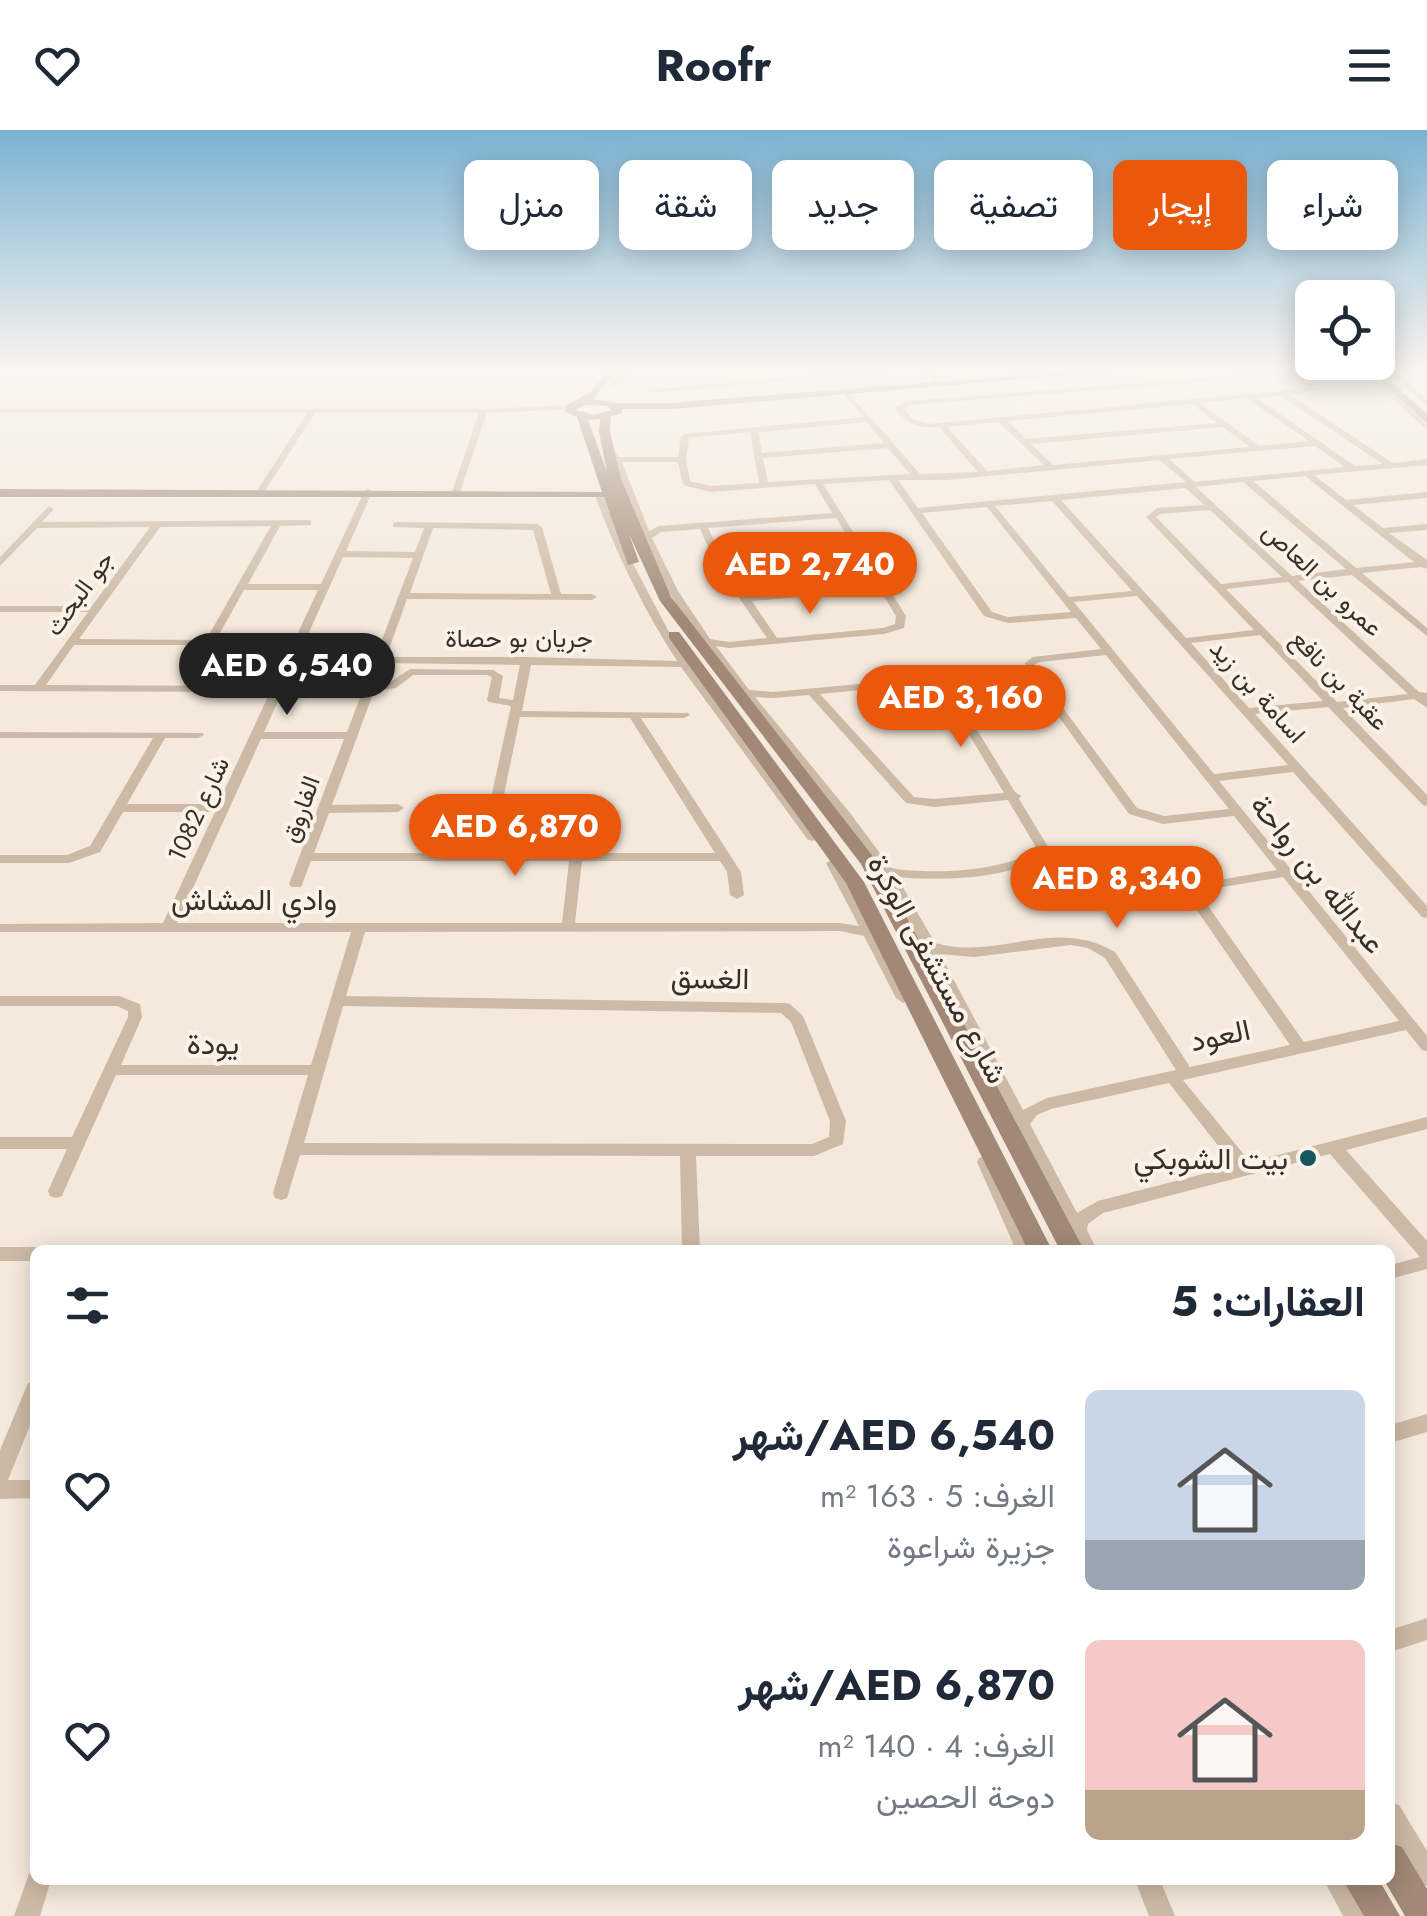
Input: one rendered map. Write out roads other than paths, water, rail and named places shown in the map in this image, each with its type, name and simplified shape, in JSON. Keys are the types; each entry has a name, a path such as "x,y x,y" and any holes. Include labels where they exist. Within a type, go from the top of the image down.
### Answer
{"street":[{"path":"260,492 285,454"},
{"path":"456,492 469,454"},
{"name":"شارع مستشفى الوكرة","path":"593,454 602,495 645,588 898,901 928,946 1086,1245"},
{"name":"شارع مستشفى الوكرة","path":"613,454 666,598 687,642 890,950 1038,1245"},
{"path":"683,454 686,483 694,488 985,474 1202,454"},
{"path":"764,486 759,456 779,454"},
{"path":"898,454 918,478"},
{"path":"967,454 985,474"},
{"path":"1038,454 1052,468"},
{"path":"1333,454 1355,470"},
{"path":"1375,454 1392,466"},
{"name":"عمرو بن العاص","path":"1163,458 1211,507 1424,698"},
{"path":"615,460 682,460"},
{"path":"916,511 1427,462"},
{"path":"1307,474 1426,565"},
{"path":"892,477 988,614 1008,620 1078,615"},
{"path":"1246,480 1427,634"},
{"path":"658,661 687,642 729,645 900,626 901,616 818,482"},
{"name":"شارع 1082","path":"168,927 368,492"},
{"path":"0,493 602,495"},
{"path":"1344,503 1427,495"},
{"name":"اسامة بن زيد","path":"1055,498 1427,914"},
{"name":"عبدالله بن رواحة","path":"989,504 1406,1025 1427,1046"},
{"name":"عقبة بن نافع","path":"1211,507 1157,511 1150,518 1427,802"},
{"path":"0,564 49,509"},
{"path":"643,534 667,528 838,514"},
{"path":"34,525 308,523"},
{"name":"جو البحث","path":"38,688 156,524"},
{"path":"209,643 277,524"},
{"path":"396,525 537,527 557,597"},
{"name":"الفاروق","path":"296,884 430,525"},
{"path":"703,526 720,563 774,641"},
{"path":"1380,531 1427,526"},
{"path":"720,563 860,551"},
{"path":"340,554 419,555"},
{"path":"1218,587 1426,565"},
{"path":"241,587 325,587"},
{"path":"744,599 882,587"},
{"path":"1067,600 1140,593"},
{"path":"404,596 592,597"},
{"path":"0,609 95,609"},
{"name":"عقبة بن نافع","path":"1183,640 1262,632"},
{"path":"71,642 247,643"},
{"name":"شارع مستشفى الوكرة","path":"687,642 716,655 887,871 898,901 1069,1245"},
{"name":"شارع مستشفى الوكرة","path":"687,642 684,664 862,905 870,932 1022,1245"},
{"path":"716,655 729,645"},
{"path":"1108,652 1037,659 1030,663 1030,670 1133,811 1164,820 1237,812"},
{"name":"جريان بو حصاة","path":"380,660 684,664"},
{"path":"485,857 526,660"},
{"path":"369,688 392,686 410,672 489,672 498,676 494,700 516,709 684,715"},
{"path":"748,693 773,696 912,681 941,685 1042,844 1041,856 1028,863 918,876 887,871 869,863"},
{"path":"0,688 278,689"},
{"path":"812,692 910,800 934,803 1015,796"},
{"path":"760,707 773,696"},
{"path":"1246,712 1424,698"},
{"path":"633,714 734,872 737,895"},
{"path":"0,859 84,855 99,845 161,734"},
{"path":"0,735 198,734"},
{"path":"257,735 351,736"},
{"name":"عبدالله بن رواحة","path":"1210,778 1296,768"},
{"path":"120,808 223,808"},
{"path":"324,809 398,808"},
{"path":"306,857 724,857"},
{"path":"568,927 576,857"},
{"path":"1286,872 1201,886 1194,896 1299,1046"},
{"path":"898,901 918,876"},
{"path":"840,927 862,905"},
{"path":"282,1193 359,927"},
{"name":"وادي المشاش","path":"0,928 840,927 870,932"},
{"path":"870,932 890,950"},
{"path":"941,971 968,956 1068,942 1104,949 1178,1073 1245,1168"},
{"path":"928,946 968,956"},
{"name":"الغسق","path":"294,1149 814,1150 837,1140 838,1121 791,1010 776,1006 337,1001"},
{"path":"0,1002 127,1002 135,1008 135,1017 56,1190"},
{"name":"العود","path":"1021,1124 1031,1112 1048,1104 1406,1025"},
{"name":"يودة","path":"110,1070 317,1070"},
{"name":"العود","path":"1007,1095 1048,1104"},
{"path":"1035,1177 1062,1198 1085,1208 1098,1208 1427,1123"},
{"path":"0,1143 77,1143"},
{"path":"1332,1146 1427,1254"},
{"path":"688,1151 691,1245"},
{"path":"1078,1230 1080,1220 1098,1208"},
{"path":"1010,1245 1016,1232"},
{"path":"0,1254 30,1254"},
{"path":"1395,1271 1427,1262"},
{"path":"0,1475 30,1402"},
{"path":"1395,1433 1427,1423"},
{"path":"0,1490 30,1489"},
{"path":"1395,1639 1427,1629"},
{"path":"1395,1822 1427,1874"},
{"path":"1395,1867 1424,1916"},
{"path":"27,1916 37,1885"},
{"path":"1149,1885 1162,1916"},
{"path":"1339,1885 1357,1916"},
{"path":"1363,1885 1382,1916"}],"place":[{"name":"بيت الشوبكي","path":"1308,1158"}]}
